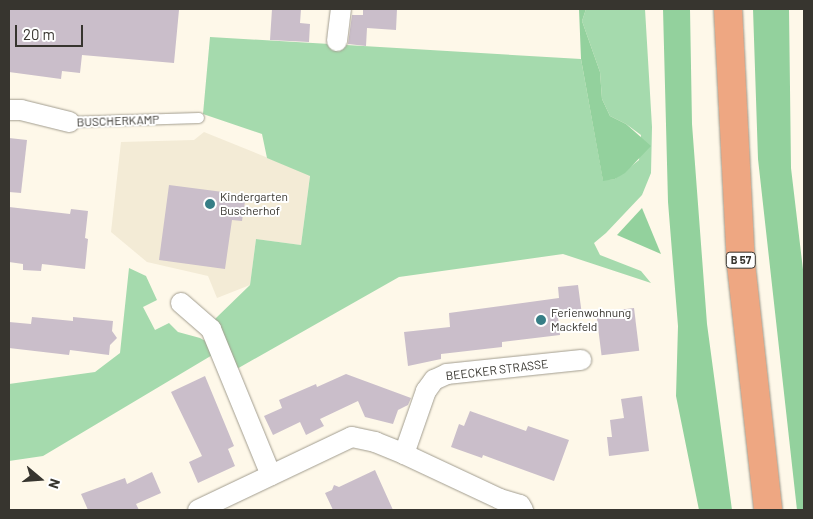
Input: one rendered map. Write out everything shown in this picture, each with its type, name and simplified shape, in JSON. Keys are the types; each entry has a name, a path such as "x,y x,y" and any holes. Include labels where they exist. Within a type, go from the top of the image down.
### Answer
{"main road":[{"name":"B 57","path":"728,9 741,264 768,510"}],"street":[{"path":"337,41 341,9"},
{"name":"BUSCHERKAMP","path":"9,110 21,110 70,122"},
{"path":"181,303 211,329 271,475"},
{"name":"BEECKER STRASSE","path":"404,454 426,391 434,380 447,374 581,360"},
{"path":"198,510 352,437 375,442 404,454 500,498 520,505 523,510"}],"lane":[{"name":"BUSCHERKAMP","path":"70,122 199,118"}],"shaded area":[{"name":"Kindergarten Buscherhof","path":"204,132 310,175 301,245 256,239 250,285 217,298 208,276 147,262 111,232 121,142 194,140"}],"green space":[{"path":"579,9 586,9 582,21 600,72 602,99 610,116 626,124 651,146 625,173 615,179 603,181 581,59"},
{"path":"586,9 645,9 652,127 651,173 642,195 594,243 600,255 641,271 651,283 563,254 399,277 235,370 215,319 250,285 256,239 301,245 310,176 267,158 262,134 203,114 210,37 581,59 603,180 615,179 639,160 641,135 626,124 610,116 602,99 600,72 582,21"},
{"path":"663,9 690,9 692,124 707,324 732,510 699,510 676,396 678,326 668,202"},
{"path":"753,9 789,9 791,168 804,278 804,510 797,510 758,159"},
{"path":"642,208 661,254 617,235"},
{"path":"129,268 146,276 157,300 143,307 155,330 169,323 178,332 200,338 209,343 214,354 43,456 9,461 9,384 95,372 120,353"}],"building":[{"path":"9,9 179,10 174,63 82,55 80,73 62,71 61,79 9,72"},
{"path":"272,9 301,9 300,23 310,24 309,42 270,40"},
{"path":"363,9 397,9 396,30 367,28 366,46 348,44 352,15 363,15"},
{"path":"9,138 27,140 21,193 9,192"},
{"path":"169,185 246,195 242,221 232,220 225,269 159,260"},
{"path":"9,207 70,214 71,209 88,211 85,238 88,239 85,269 42,264 41,271 23,270 23,264 9,262"},
{"path":"578,285 582,315 558,317 560,335 502,342 502,347 441,354 441,359 408,366 404,332 450,327 449,313 559,298 558,287"},
{"path":"634,308 639,351 602,355 596,313"},
{"path":"32,317 73,321 73,317 113,321 112,331 117,338 110,345 109,355 70,350 69,355 9,348 9,322 31,324"},
{"path":"346,374 411,398 408,405 398,410 393,424 365,417 358,401 320,419 324,426 306,435 300,422 273,435 264,416 282,408 279,400 316,384 317,387"},
{"path":"205,376 234,446 228,449 235,466 198,483 189,462 202,456 171,392"},
{"path":"642,396 649,451 609,456 607,437 612,437 610,420 624,418 621,399"},
{"path":"470,411 526,431 528,426 569,440 554,481 483,455 482,458 451,447 459,424 464,426"},
{"path":"375,470 393,510 333,510 325,493 332,490 334,485 339,487"},
{"path":"152,472 161,493 136,504 139,510 88,510 81,494 125,478 127,484"}],"place":[{"name":"Kindergarten Buscherhof","path":"210,204"},
{"name":"Ferienwohnung Mackfeld","path":"541,320"}]}
